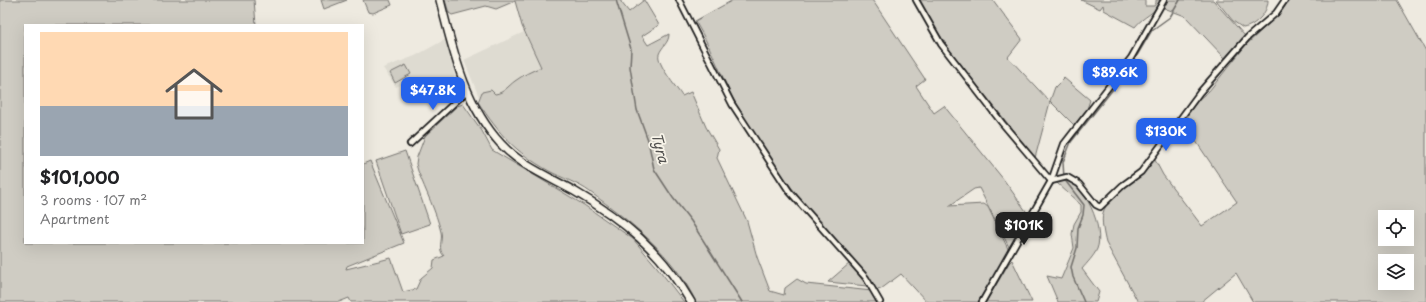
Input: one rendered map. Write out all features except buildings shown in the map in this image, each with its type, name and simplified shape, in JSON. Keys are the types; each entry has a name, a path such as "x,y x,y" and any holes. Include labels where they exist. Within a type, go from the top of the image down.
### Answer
{"street":[{"path":"440,0 461,75 467,91 483,119 500,143 524,162 603,208 632,229 664,262 691,302"},
{"path":"679,0 732,104 789,191 866,278 880,302"},
{"path":"916,0 941,44 1002,123 1051,181"},
{"path":"982,302 1051,181 1064,144 1131,58 1164,0"},
{"path":"1051,181 1060,177 1067,177 1079,184 1096,205 1100,207 1105,204 1123,185 1141,172 1200,92 1248,37 1276,13 1285,0"},
{"path":"410,144 467,91"}],"shaded area":[{"path":"0,0 254,0 256,24 24,24 24,244 364,244 364,164 370,161 404,243 347,266 346,269 391,258 403,292 416,289 421,278 433,268 434,260 444,256 441,250 439,224 418,171 416,164 417,157 425,136 457,106 463,104 482,131 492,150 584,205 633,239 684,302 351,302 349,298 339,302 0,302"},
{"path":"321,0 347,0 324,9"},
{"path":"363,0 390,0 392,5 373,13 368,12"},
{"path":"445,0 621,0 629,12 644,0 659,25 642,36 648,45 669,34 668,40 660,51 659,58 682,96 691,92 706,127 719,149 717,158 747,221 757,257 770,291 784,295 785,288 797,279 806,284 872,291 878,302 696,302 687,285 664,254 636,228 590,192 537,164 517,149 493,124 478,102 482,92 491,90 495,94 501,92 521,77 541,67 522,26 515,1 496,9 486,6 452,15 449,13"},
{"path":"733,0 872,0 925,79 916,86 934,113 944,106 1004,180 1028,214 1010,249 979,188 974,189 949,206 984,204 988,207 1009,251 978,302 927,302 901,274 881,289 877,290 849,255 800,199 752,131 739,109 695,21"},
{"path":"917,0 993,0 1022,39 1008,57 1050,102 1035,158 951,52"},
{"path":"1081,0 1145,0 1145,6 1154,6 1156,0 1162,0 1157,8 1135,27 1104,10 1103,5 1100,9"},
{"path":"1168,0 1213,0 1245,36 1225,58 1185,16 1164,8"},
{"path":"1216,0 1268,0 1266,10 1260,18 1252,25 1243,28 1233,21"},
{"path":"1289,0 1397,0 1426,51 1426,302 1253,302 1236,273 1201,302 1138,302 1106,243 1102,220 1103,213 1114,196 1143,174 1155,160 1163,175 1202,226 1237,202 1187,128 1188,114 1199,99 1209,91 1246,45 1282,11"},
{"path":"524,32 541,67 522,76 505,90 497,94 491,90 482,92 479,97 464,60"},
{"path":"446,39 455,77 415,97 408,81 396,87 383,68 415,56"},
{"path":"406,65 411,74 395,83 390,73"},
{"path":"1064,78 1090,100 1087,109 1074,125 1050,101 1055,87"},
{"path":"405,151 430,224 401,234 376,161"},
{"path":"1063,180 1071,182 1086,197 1096,219 1099,241 1097,249 1082,269 1099,292 1096,302 1058,302 1047,276 1061,279 1074,248 1072,234 1074,224 1081,212 1081,205 1057,183"},
{"path":"1012,260 1032,302 986,302 1009,263"},
{"path":"850,263 867,286 828,282"}],"waterway":[{"name":"Tyra","path":"616,0 631,49 630,67 637,110 648,140 654,169 673,198 691,221 742,302"},
{"path":"1084,302 1073,277 1071,267 1077,248 1078,228 1083,215 1084,205 1064,179 1063,162 1071,142 1129,69 1152,30 1170,17 1180,0"}]}
